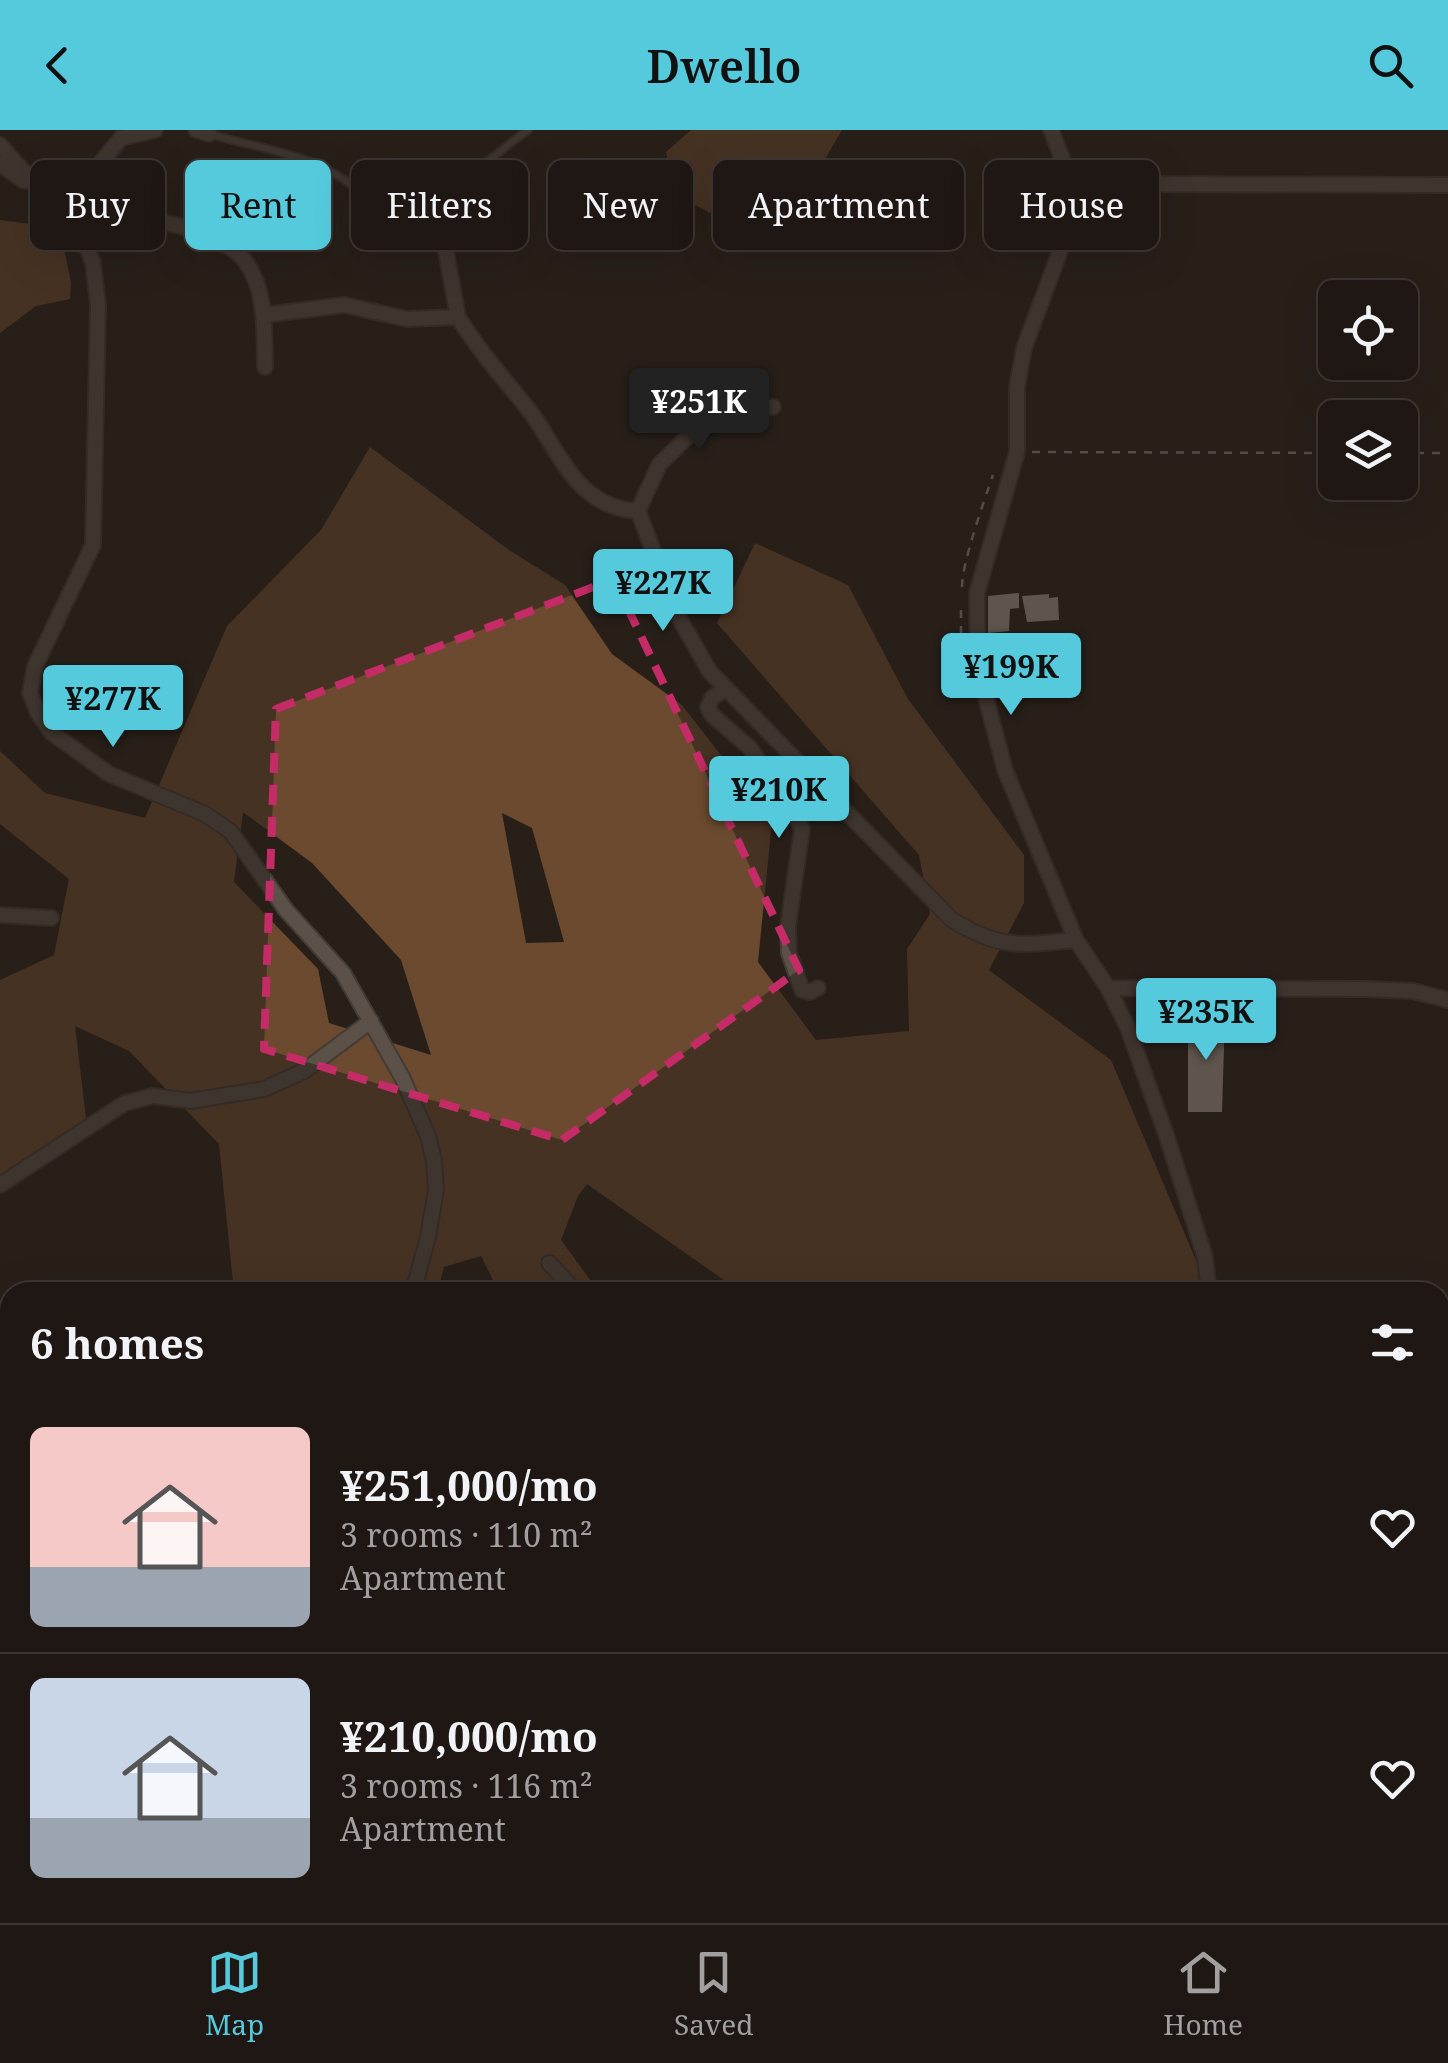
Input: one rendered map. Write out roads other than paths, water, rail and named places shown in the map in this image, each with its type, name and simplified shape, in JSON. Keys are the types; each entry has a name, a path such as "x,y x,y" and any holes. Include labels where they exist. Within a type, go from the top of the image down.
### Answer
{"street":[{"path":"104,160 121,138 154,130"},
{"path":"1052,130 1063,160"},
{"path":"0,145 30,178"},
{"path":"0,164 30,183"},
{"path":"1159,184 1448,184"},
{"path":"165,223 231,248 245,260 256,281 264,315 264,367"},
{"path":"88,250 98,305 93,545 35,666 30,693 52,733 109,774 205,814 231,832 286,910 343,973 418,1112 434,1161 436,1190 416,1282"},
{"path":"446,250 458,316 482,355 530,412 577,482 619,510 638,512"},
{"path":"1060,250 1024,348 1018,387 1017,452 977,593 978,668 1005,770 1076,940 1108,988 1126,1026 1167,1137 1205,1258 1208,1282"},
{"path":"264,315 344,305 407,319 458,316"},
{"path":"638,512 660,464 716,407 773,407"},
{"path":"638,512 679,618 724,690 951,919 978,936 1006,944 1076,940"},
{"path":"724,690 712,698 708,707 712,716 750,748 802,829 788,926 789,953 802,990 818,988"},
{"path":"0,915 51,918"},
{"path":"1108,988 1365,989 1413,991 1448,1000"},
{"path":"0,1185 125,1104 153,1096 190,1101 264,1089 304,1072 371,1021"},
{"path":"549,1263 567,1282"}],"lane":[{"path":"487,160 528,130"},
{"path":"203,132 318,164 351,184"}]}
